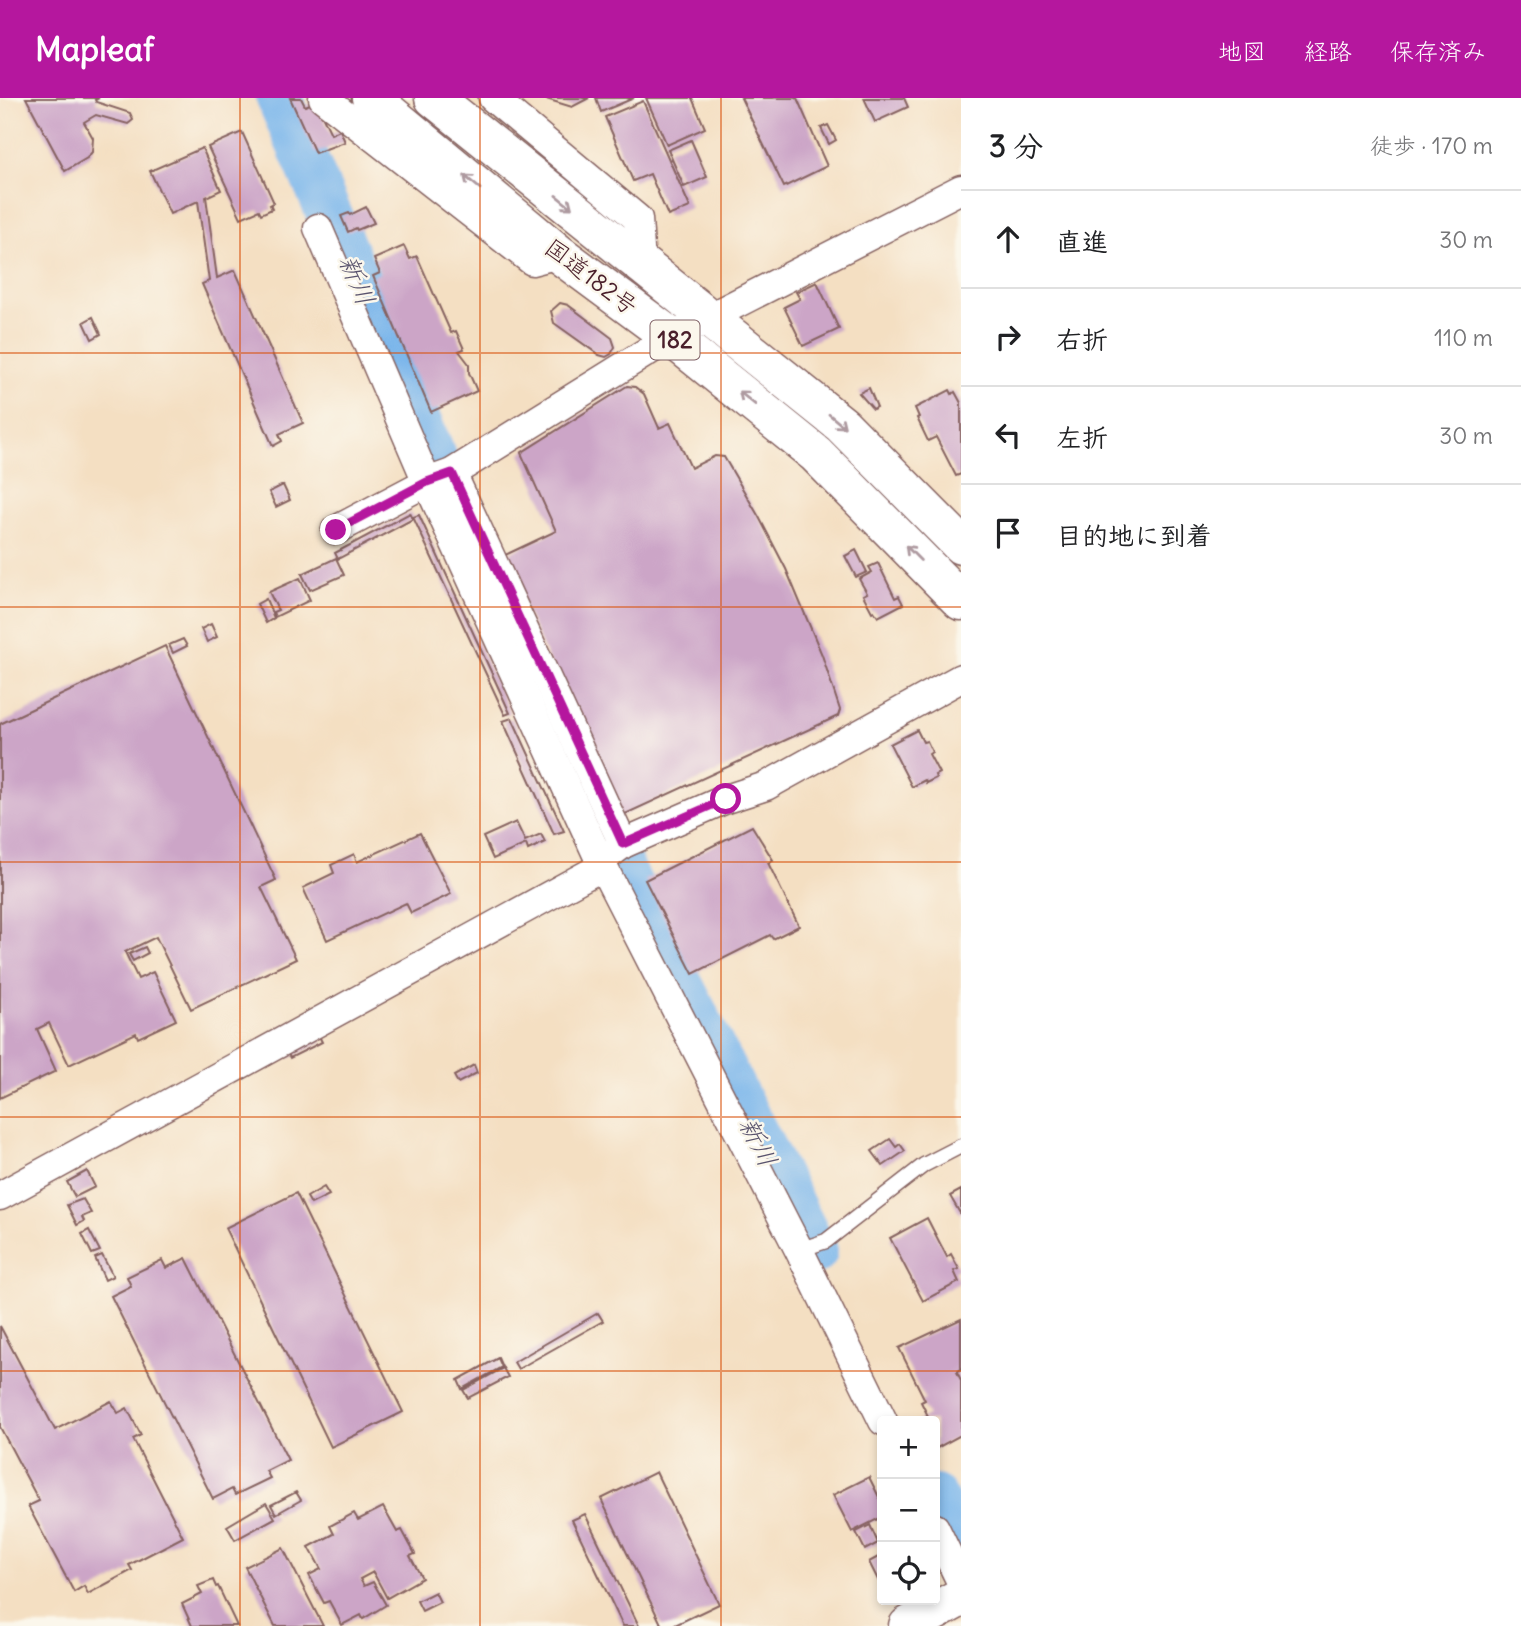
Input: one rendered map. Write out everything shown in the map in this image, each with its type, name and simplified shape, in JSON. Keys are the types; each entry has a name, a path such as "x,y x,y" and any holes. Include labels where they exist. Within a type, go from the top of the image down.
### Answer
{"main road":[{"name":"国道182号","path":"371,98 559,254 671,337 816,454 961,601"},
{"name":"国道182号","path":"434,98 842,425 961,545"},
{"path":"908,1626 961,1597"}],"street":[{"path":"323,98 532,261 559,254"},
{"path":"493,98 638,219 641,264"},
{"path":"336,530 439,477 671,337 961,189"},
{"path":"318,228 623,844"},
{"path":"439,477 600,861 799,1250 881,1416"},
{"path":"0,1196 594,871 600,861 623,844 726,799 766,786 961,678"},
{"path":"940,1538 961,1582"}],"lane":[{"path":"799,1250 826,1241 924,1165 961,1146"}],"building":[{"path":"26,98 99,98 96,102 130,113 133,120 128,124 96,115 84,122 93,138 92,152 65,171"},
{"path":"290,98 301,98 305,106 313,103 318,107 331,134 340,130 345,142 315,153"},
{"path":"546,98 589,98 572,107 546,99"},
{"path":"596,98 634,98 601,112"},
{"path":"646,98 692,98 705,128 667,145"},
{"path":"741,98 797,98 827,166 784,187"},
{"path":"864,98 904,98 908,107 875,122"},
{"path":"643,101 690,207 668,216 650,174 633,181 605,117"},
{"path":"828,125 836,140 829,144 821,128"},
{"path":"242,132 274,203 270,205 272,209 261,214 259,210 241,218 208,147"},
{"path":"691,140 707,177 684,187 668,150"},
{"path":"202,148 221,190 206,197 217,278 235,270 303,423 279,434 282,441 273,446 202,284 209,281 198,201 170,214 150,171"},
{"path":"366,207 374,223 348,232 341,216 350,215"},
{"path":"404,246 410,259 417,256 451,333 456,331 464,349 459,351 469,364 469,373 477,391 431,412 373,276 380,273 374,259"},
{"path":"817,282 839,329 803,346 784,307 800,299 796,292"},
{"path":"560,303 568,305 612,338 615,347 611,354 606,357 599,355 554,323 551,311"},
{"path":"93,317 101,334 92,339 84,322"},
{"path":"627,386 635,387 644,394 659,428 670,423 691,468 715,456 724,457 786,569 822,655 840,710 838,716 621,816 501,557 556,531 521,453"},
{"path":"869,388 877,407 873,409 859,393"},
{"path":"950,390 952,394 955,392 961,403 961,474 956,476 936,437 928,441 915,408"},
{"path":"283,485 290,500 276,507 269,492"},
{"path":"410,513 413,519 338,559 335,553"},
{"path":"419,515 510,713 505,715 413,517"},
{"path":"856,550 867,572 856,577 845,556"},
{"path":"336,558 344,575 310,590 302,574"},
{"path":"878,563 895,598 899,596 903,604 878,617 872,612 863,595 867,593 859,579 872,572 869,567"},
{"path":"300,578 310,600 275,617 273,612 278,610 269,592"},
{"path":"266,599 274,618 266,623 257,604"},
{"path":"211,624 217,637 207,642 201,629"},
{"path":"183,639 187,646 173,653 169,645"},
{"path":"165,646 276,880 261,887 296,959 191,1009 156,937 125,952 138,979 153,972 176,1020 138,1038 136,1033 69,1065 49,1023 37,1029 56,1071 0,1098 0,724"},
{"path":"512,718 564,831 554,834 503,721"},
{"path":"917,730 923,742 927,741 932,752 929,754 939,773 935,775 936,778 912,787 890,744"},
{"path":"516,822 525,841 541,834 545,842 528,850 526,844 493,859 483,837"},
{"path":"752,826 773,860 768,863 799,926 773,939 770,935 693,974 645,880"},
{"path":"420,833 451,894 411,913 406,903 327,940 303,888 334,873 331,865 354,854 357,862"},
{"path":"145,947 148,953 133,961 129,954"},
{"path":"319,1036 322,1042 290,1058 287,1052"},
{"path":"474,1065 477,1073 458,1083 454,1076"},
{"path":"890,1139 896,1147 900,1144 905,1151 883,1166 872,1151"},
{"path":"87,1171 95,1187 75,1197 67,1182"},
{"path":"324,1187 329,1195 311,1204 307,1197"},
{"path":"961,1190 961,1215 950,1196"},
{"path":"296,1193 403,1412 331,1447 225,1228"},
{"path":"83,1199 91,1213 82,1217 84,1221 77,1225 67,1205"},
{"path":"927,1218 947,1257 951,1254 959,1269 954,1271 959,1282 923,1301 890,1238"},
{"path":"89,1230 100,1251 92,1254 82,1234"},
{"path":"102,1255 113,1276 105,1280 95,1258"},
{"path":"186,1258 288,1460 266,1471 270,1478 235,1495 232,1489 213,1499 111,1296 131,1286 127,1277 162,1260 166,1268"},
{"path":"598,1313 603,1321 518,1369 514,1362"},
{"path":"961,1319 961,1369 957,1372 961,1380 961,1435 940,1446 940,1416 928,1416 921,1402 925,1400 899,1348"},
{"path":"0,1326 55,1430 111,1401 118,1413 127,1408 141,1435 133,1439 183,1537 129,1565 132,1570 88,1594 84,1586 74,1592 28,1506 39,1501 0,1427"},
{"path":"498,1358 502,1367 462,1389 458,1380"},
{"path":"503,1368 508,1377 468,1398 463,1390"},
{"path":"656,1472 719,1604 673,1626 662,1626 601,1499"},
{"path":"869,1477 877,1493 877,1520 852,1532 833,1495"},
{"path":"296,1492 301,1500 276,1514 271,1505"},
{"path":"266,1503 275,1518 235,1540 227,1526"},
{"path":"383,1507 397,1532 402,1530 415,1554 410,1556 422,1578 387,1598 373,1572 360,1579 364,1586 373,1582 386,1605 363,1619 361,1615 342,1625 329,1601 324,1603 309,1575 321,1569 309,1547 334,1534 330,1526 354,1513 358,1520"},
{"path":"585,1514 639,1626 623,1626 572,1520"},
{"path":"870,1525 877,1544 865,1550 856,1532"},
{"path":"283,1548 323,1626 275,1626 245,1567"},
{"path":"877,1558 877,1578 869,1562"},
{"path":"213,1580 237,1626 192,1626 182,1604 202,1594 198,1586"},
{"path":"435,1592 440,1602 422,1611 417,1601"}],"waterway":[{"name":"新川","path":"279,98 436,462"},
{"name":"新川","path":"619,863 815,1251"},
{"name":"新川","path":"940,1508 961,1552"}],"route":[{"path":"336,530 427,482 452,473 623,844 726,799"}]}
